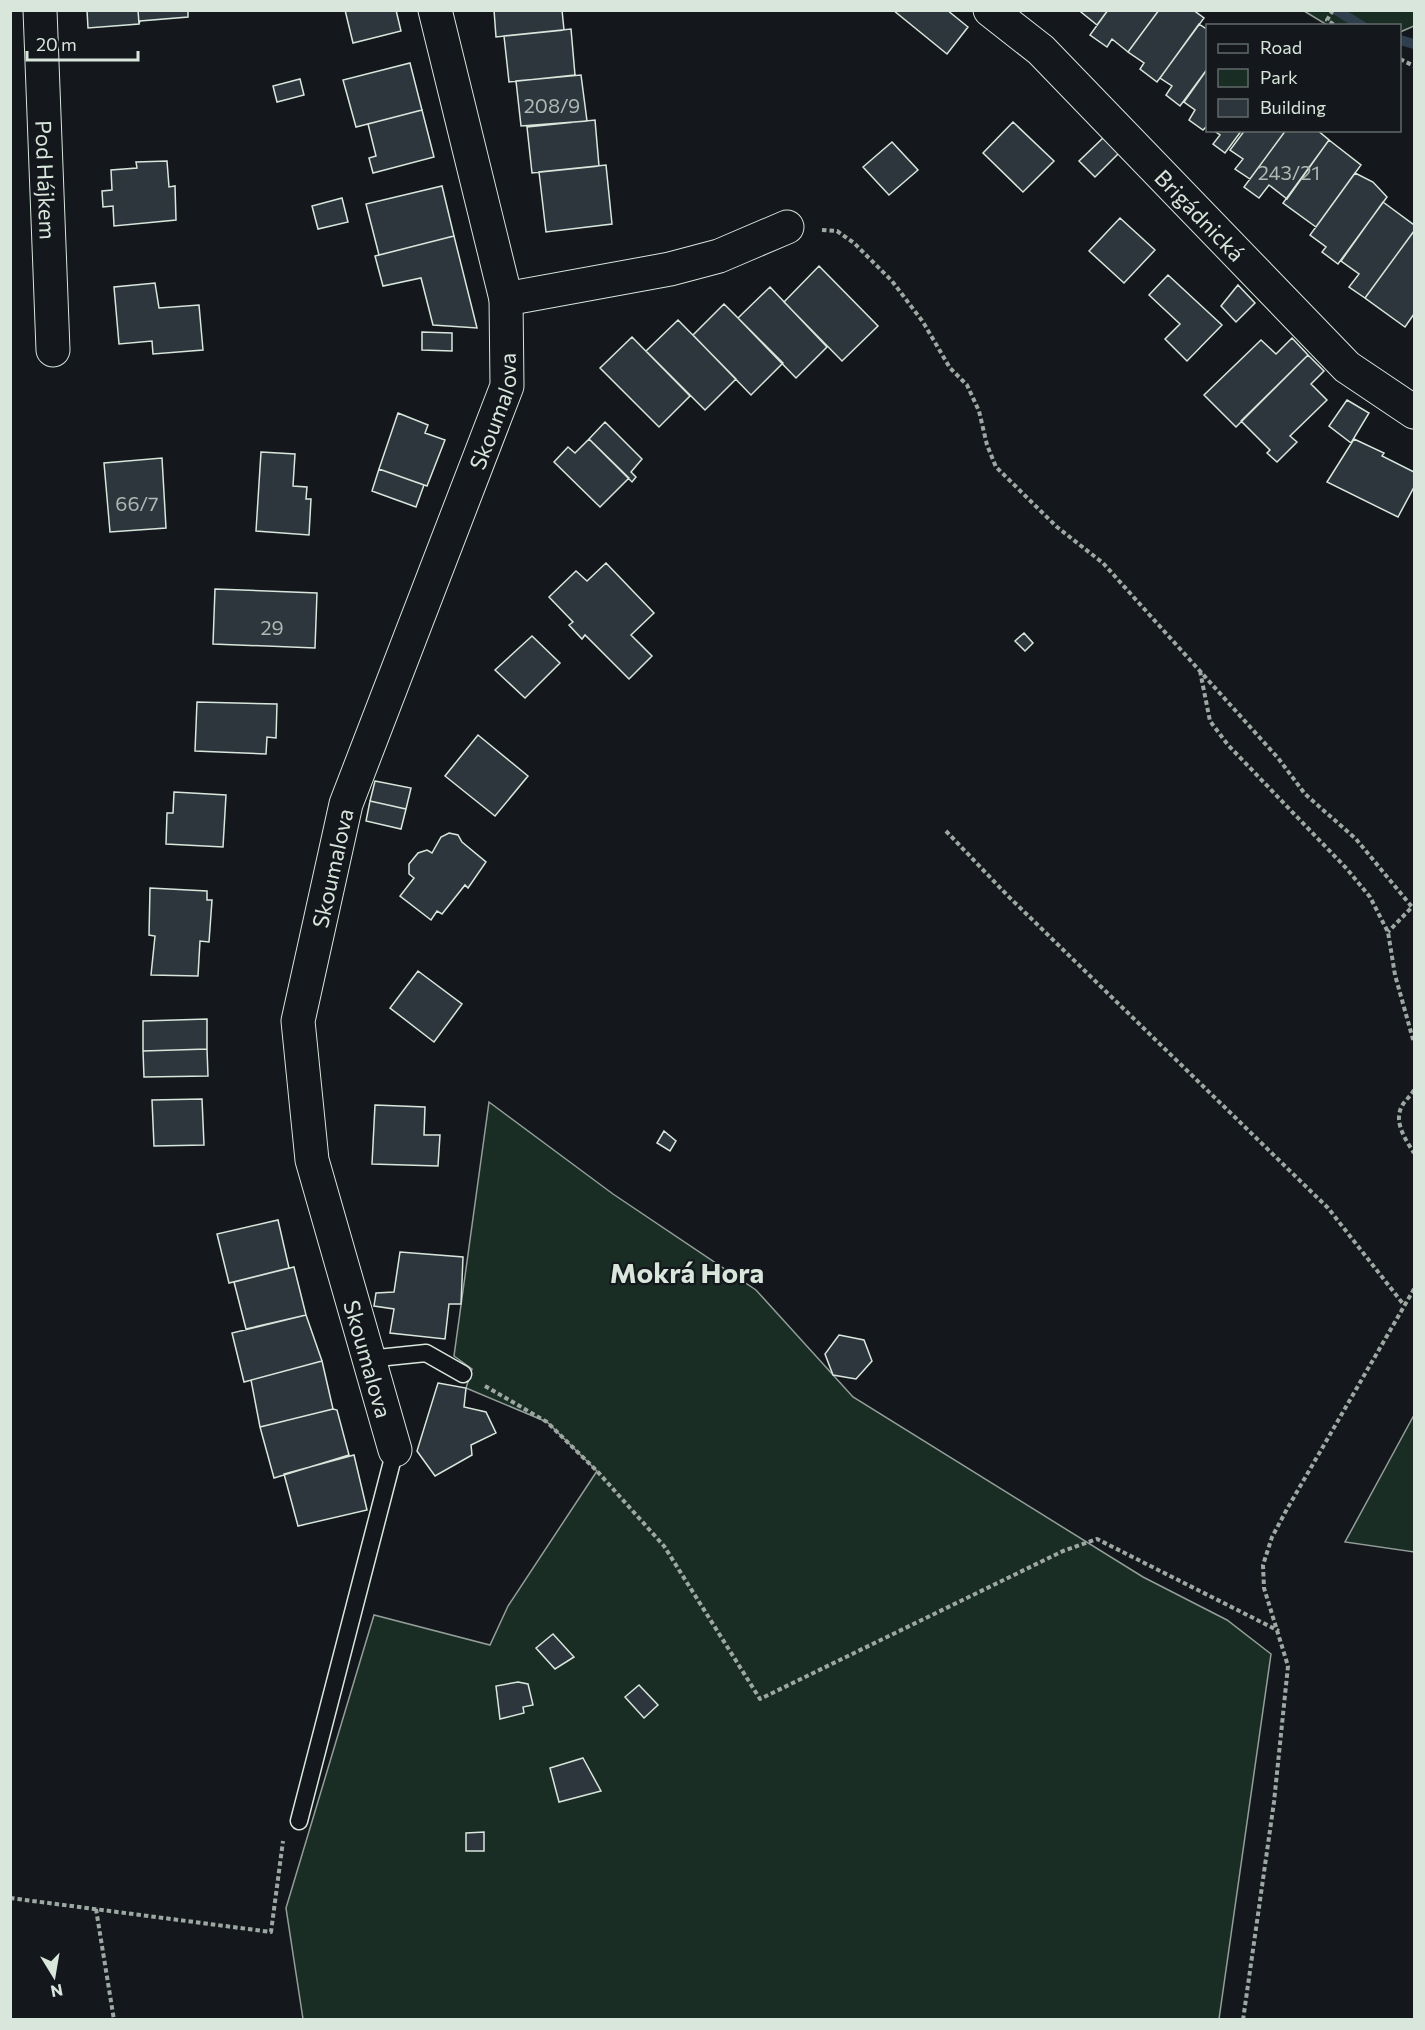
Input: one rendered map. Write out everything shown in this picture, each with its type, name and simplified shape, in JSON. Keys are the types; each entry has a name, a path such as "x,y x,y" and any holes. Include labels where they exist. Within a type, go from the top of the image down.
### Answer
{"street":[{"name":"Pod Hájkem","path":"40,10 53,350"},
{"name":"Skoumalova","path":"395,1450 312,1160 298,1021 346,804 507,386 506,299 435,10"},
{"name":"Brigádnická","path":"990,10 1041,50 1347,368 1414,412"},
{"path":"506,299 670,269 719,256 787,227"}],"lane":[{"path":"368,1359 426,1353 463,1374"},
{"path":"300,1821 395,1450"}],"path":[{"path":"1333,24 1327,20 1334,10"},
{"path":"787,227 837,231 854,243 892,281 923,322 950,368 967,385 979,411 987,445 996,467 1057,527 1103,563 1278,758 1305,794 1356,839 1412,907 1388,932"},
{"path":"1200,670 1210,722 1228,746 1347,868 1370,897 1388,932 1395,975 1414,1043"},
{"path":"946,831 1007,895 1328,1208 1404,1305"},
{"path":"1414,1090 1401,1107 1399,1120 1402,1135 1414,1153"},
{"path":"1243,2019 1256,1947 1287,1700 1288,1666 1264,1588 1263,1565 1272,1537 1414,1289"},
{"path":"463,1374 547,1422 597,1471 664,1546 760,1699 1063,1551 1097,1539 1279,1631"},
{"path":"10,1898 272,1932 284,1833 300,1821"},
{"path":"96,1909 114,2019"}],"green space":[{"path":"1304,11 1414,11 1414,26 1401,32 1401,24 1325,24"},
{"path":"489,1102 613,1194 756,1290 853,1397 1143,1577 1227,1620 1271,1654 1219,2019 303,2019 286,1908 374,1615 490,1645 508,1606 597,1471 547,1422 466,1388 472,1369 454,1356"},
{"path":"1414,1415 1414,1552 1345,1542"}],"building":[{"path":"87,10 138,10 139,24 88,28"},
{"path":"138,10 188,10 188,17 140,21 139,24"},
{"path":"345,10 396,10 401,31 353,43"},
{"path":"494,10 562,10 564,30 496,37"},
{"path":"893,10 947,10 968,27 947,54"},
{"path":"1082,10 1108,10 1097,25 1081,12"},
{"path":"1108,10 1159,10 1128,52 1112,39 1107,47 1090,35"},
{"path":"1159,10 1193,10 1204,18 1157,82 1140,69 1144,63 1128,52"},
{"path":"1199,24 1206,29 1206,71 1180,106 1166,95 1172,86 1160,78"},
{"path":"571,29 575,75 509,82 504,36"},
{"path":"410,63 422,110 356,127 343,80"},
{"path":"1206,71 1206,127 1203,130 1189,120 1195,110 1184,102"},
{"path":"581,75 587,121 521,126 516,81"},
{"path":"300,79 304,95 277,102 273,86"},
{"path":"422,110 434,157 373,173 369,158 376,156 368,124"},
{"path":"595,120 599,166 532,173 527,127"},
{"path":"1013,122 1054,161 1023,192 983,153"},
{"path":"1216,132 1241,132 1225,153 1213,144 1220,135"},
{"path":"1244,132 1285,132 1250,179 1235,169 1243,159 1230,150"},
{"path":"1285,132 1319,132 1329,140 1287,199 1269,185 1259,198 1244,187"},
{"path":"1103,138 1119,153 1095,177 1079,161"},
{"path":"1329,140 1361,165 1316,227 1283,203"},
{"path":"892,142 918,170 889,195 863,167"},
{"path":"167,161 169,187 175,186 176,220 114,226 113,206 103,207 102,191 112,190 111,170 137,168 136,162"},
{"path":"606,165 612,224 546,232 539,172"},
{"path":"1355,173 1373,182 1387,197 1338,264 1322,252 1326,247 1310,235"},
{"path":"442,186 454,236 379,255 366,204"},
{"path":"342,198 348,222 318,229 312,206"},
{"path":"1383,202 1414,225 1414,231 1365,298 1349,287 1359,274 1341,261"},
{"path":"1120,218 1155,250 1124,283 1089,251"},
{"path":"1414,231 1414,314 1405,327 1365,298"},
{"path":"454,236 477,328 433,325 421,278 383,286 375,256"},
{"path":"819,266 878,326 842,361 784,302"},
{"path":"1168,275 1222,325 1187,361 1165,339 1180,324 1149,295"},
{"path":"155,283 159,308 199,305 203,350 153,354 152,341 119,344 114,287"},
{"path":"1238,285 1255,303 1236,322 1221,306"},
{"path":"770,287 827,347 796,378 738,318"},
{"path":"724,304 783,363 751,395 693,335"},
{"path":"678,320 736,379 705,410 646,351"},
{"path":"422,332 452,333 452,351 422,350"},
{"path":"632,337 690,396 659,427 600,368"},
{"path":"1292,338 1308,355 1236,427 1204,395 1261,340 1276,354"},
{"path":"1308,355 1324,371 1311,384 1327,400 1290,436 1297,442 1277,462 1267,453 1270,450 1241,421"},
{"path":"1347,400 1369,413 1351,443 1329,426"},
{"path":"398,413 428,425 425,433 445,440 427,486 379,469"},
{"path":"605,422 642,459 631,472 636,477 632,482 589,439"},
{"path":"589,439 629,478 600,507 554,462 568,447 575,453"},
{"path":"1354,439 1384,453 1382,456 1414,472 1414,487 1398,517 1327,482"},
{"path":"261,452 295,454 293,486 307,487 306,499 311,499 309,535 256,531"},
{"path":"162,458 166,528 110,532 104,463"},
{"path":"379,469 424,485 416,507 372,491"},
{"path":"606,563 654,613 631,635 652,656 629,679 585,635 582,639 569,625 573,622 549,597 576,571 587,581"},
{"path":"215,589 317,593 315,648 213,644"},
{"path":"1024,633 1033,643 1025,651 1015,641"},
{"path":"532,636 560,663 525,698 495,670"},
{"path":"197,702 277,704 276,738 267,737 266,754 195,751"},
{"path":"478,735 528,776 495,816 445,776"},
{"path":"375,781 411,788 406,809 370,801"},
{"path":"174,792 226,795 223,847 166,844 167,813 173,813"},
{"path":"370,801 406,809 401,829 366,821"},
{"path":"449,833 458,835 462,842 486,862 468,888 465,885 442,914 437,911 431,920 400,896 414,878 409,874 409,864 418,853 427,850 432,853 441,837"},
{"path":"150,888 207,891 207,900 212,900 209,942 200,941 198,976 151,975 155,936 149,935"},
{"path":"418,971 462,1004 434,1042 390,1008"},
{"path":"207,1019 207,1049 143,1051 143,1021"},
{"path":"207,1049 208,1076 144,1077 143,1051"},
{"path":"202,1099 204,1145 154,1146 152,1100"},
{"path":"375,1105 425,1107 424,1135 440,1135 438,1166 372,1164"},
{"path":"664,1131 676,1141 670,1151 657,1143"},
{"path":"278,1220 289,1268 229,1283 217,1234"},
{"path":"400,1252 463,1257 461,1304 449,1304 445,1339 390,1333 394,1309 374,1306 376,1293 394,1292"},
{"path":"294,1267 306,1315 246,1329 234,1282"},
{"path":"306,1315 322,1361 244,1382 232,1333"},
{"path":"839,1335 864,1340 872,1361 856,1379 833,1375 825,1354"},
{"path":"322,1361 333,1409 260,1427 251,1380"},
{"path":"438,1383 466,1388 464,1407 486,1412 496,1433 471,1445 472,1455 435,1476 417,1451"},
{"path":"333,1409 337,1410 349,1455 274,1478 260,1427"},
{"path":"354,1455 367,1510 298,1526 284,1474"},
{"path":"553,1634 574,1657 555,1669 536,1648"},
{"path":"518,1682 528,1684 533,1705 523,1707 524,1713 500,1719 496,1686"},
{"path":"639,1685 658,1705 644,1718 625,1697"},
{"path":"583,1758 601,1791 559,1802 550,1768"},
{"path":"484,1832 484,1851 466,1851 466,1833"}],"waterway":[{"path":"1336,10 1359,24"},
{"path":"1401,40 1414,44"}],"district":[{"name":"Mokrá Hora","path":"687,1272"}]}
